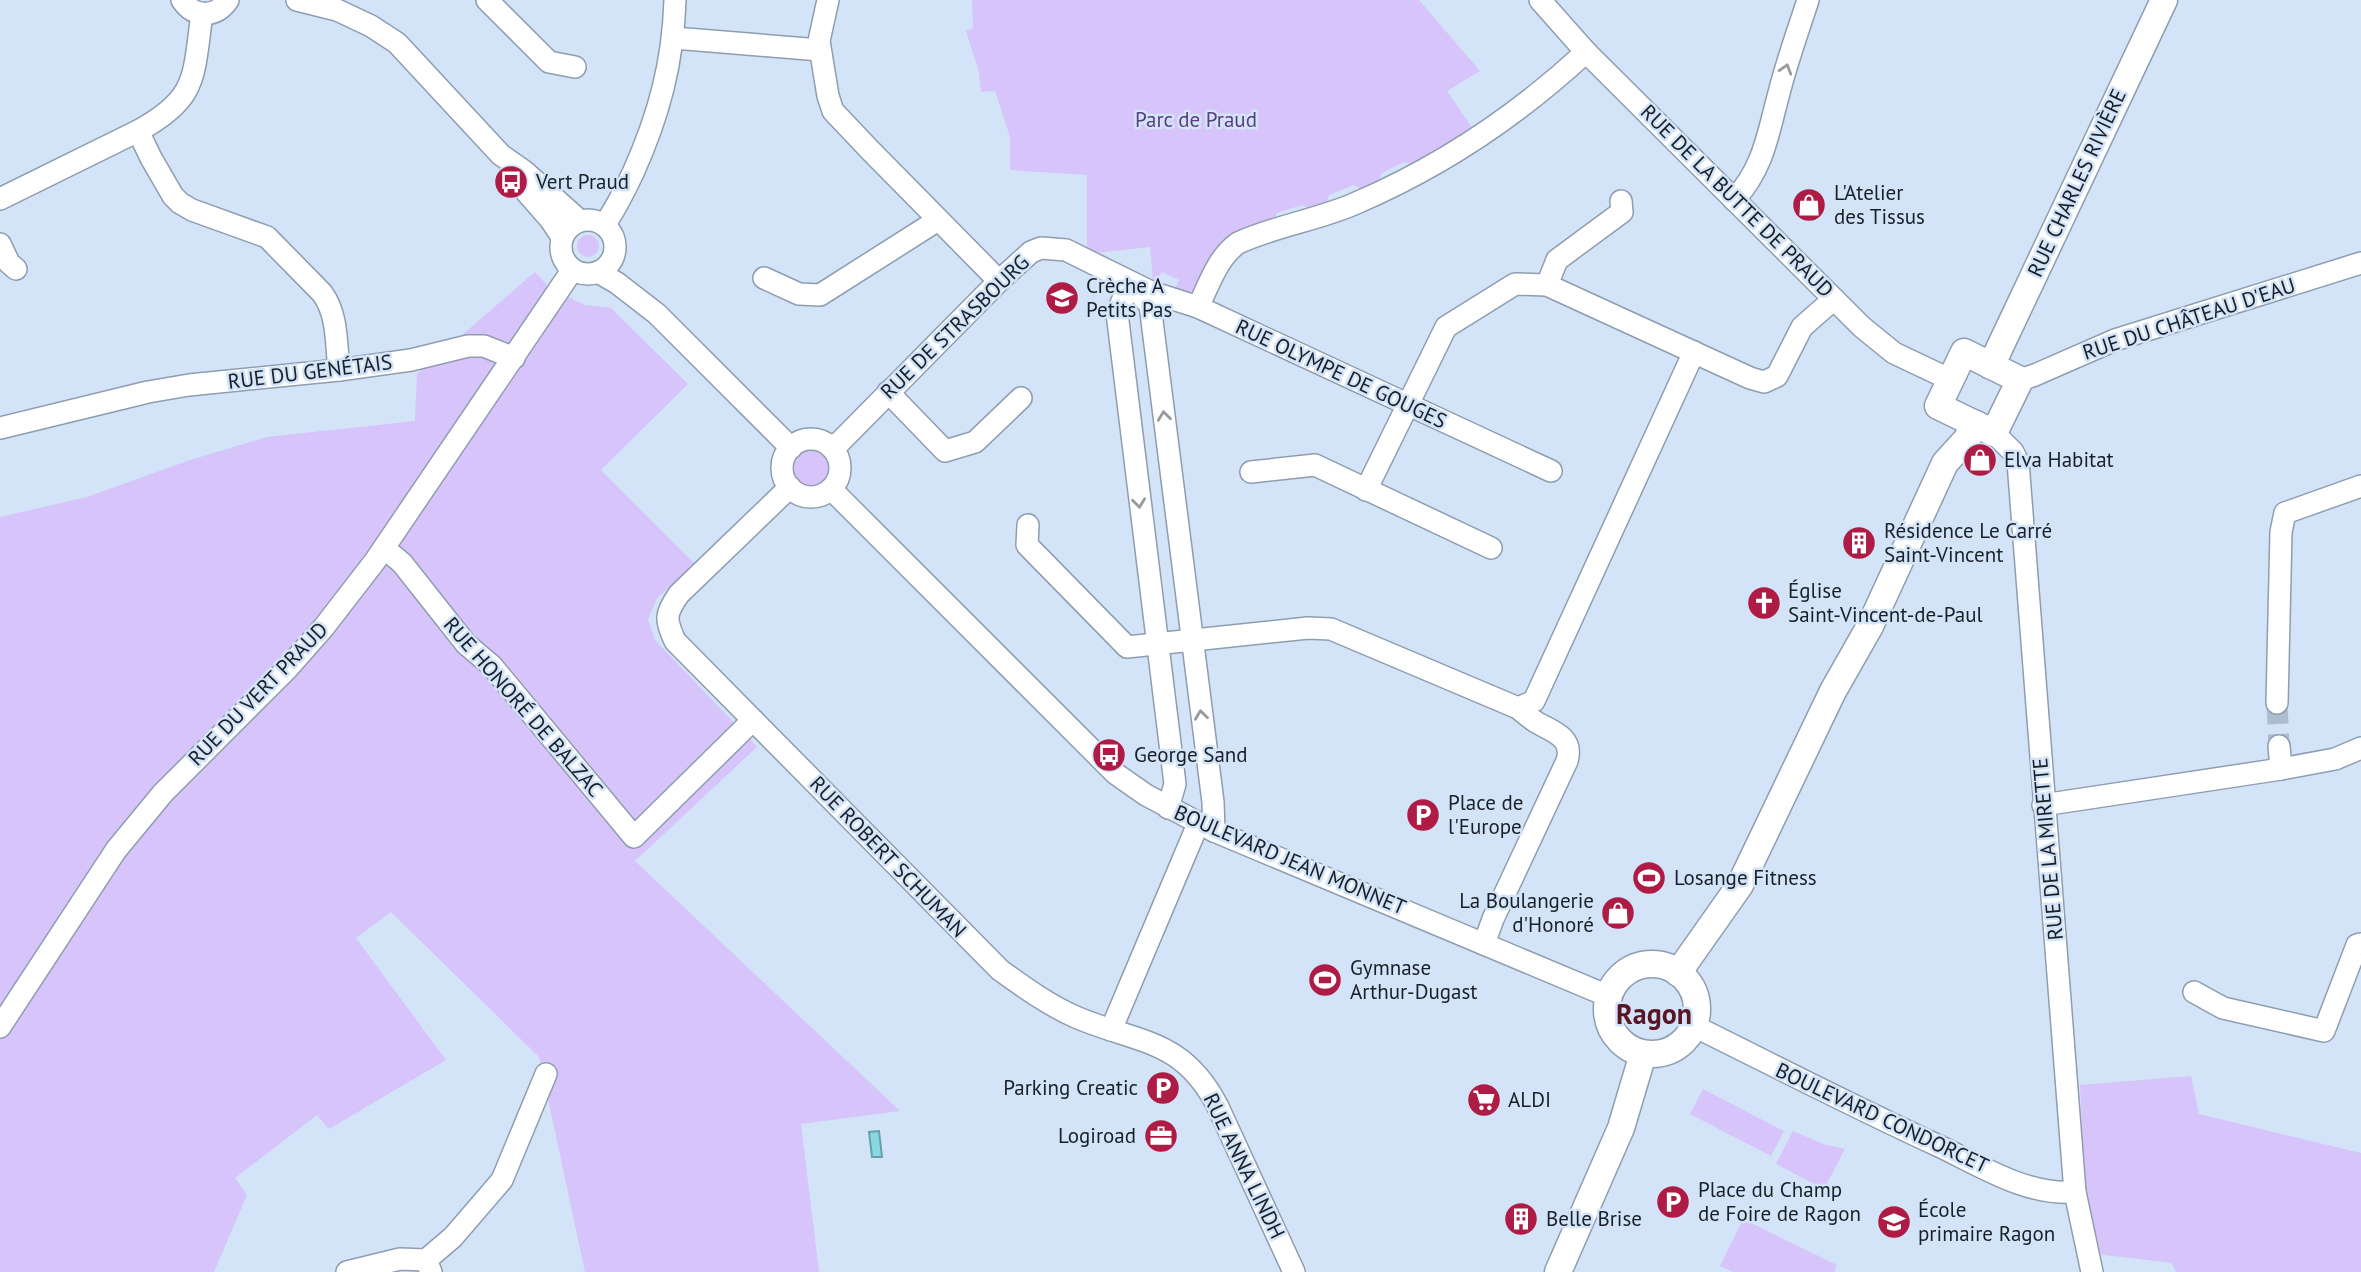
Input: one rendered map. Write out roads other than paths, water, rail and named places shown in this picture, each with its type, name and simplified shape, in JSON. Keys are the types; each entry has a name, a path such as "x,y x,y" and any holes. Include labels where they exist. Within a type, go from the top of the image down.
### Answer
{"main road":[{"name":"RUE CHARLES RIVIÈRE","path":"1991,366 2164,0"},
{"path":"1678,972 1740,885 1833,691 1871,626 1945,463 1966,440 1985,428 2020,380 1964,352 1938,406 1985,428"},
{"path":"1945,463 1947,431 1952,412"},
{"path":"1656,964 1678,972 1693,991 1697,1015 1694,1026 1678,1046 1654,1054 1641,1053 1630,1048 1612,1031 1606,1008 1614,985 1632,968 1656,964"},
{"path":"1558,1272 1621,1128 1641,1053"}],"street":[{"path":"182,0 190,9 202,14 217,11 228,0"},
{"path":"297,0 337,10 371,26 397,43 501,155 524,171 580,221"},
{"path":"487,0 549,62 575,67"},
{"path":"604,225 620,200 654,125 674,38 675,0"},
{"path":"828,0 820,33 820,50 833,111 999,281"},
{"name":"RUE DE LA BUTTE DE PRAUD","path":"1540,0 1587,52 1862,327 1895,353 1951,380"},
{"path":"1734,200 1755,174 1808,0"},
{"path":"0,200 138,131 167,113 188,89 195,68 202,14"},
{"path":"674,38 820,50"},
{"path":"1198,307 1223,258 1238,243 1352,205 1419,174 1486,134 1587,52"},
{"path":"138,131 173,196 180,203 192,210 267,237 322,293 333,315 339,370"},
{"path":"501,155 515,179 562,237"},
{"path":"1547,285 1557,260 1622,212 1621,201"},
{"path":"615,251 609,264 597,272 581,274 569,267 561,255 562,237 567,229 580,221 594,220 604,225 613,237 615,251 626,272 657,314"},
{"path":"764,278 799,294 820,295 938,220"},
{"path":"0,244 9,263 16,270"},
{"name":"RUE DE STRASBOURG","path":"831,447 840,443 999,281 1031,252 1041,248 1054,248 1080,256 1130,283"},
{"name":"RUE DU CHÂTEAU D'EAU","path":"2020,380 2115,340 2361,263"},
{"path":"514,358 569,275 569,267"},
{"path":"597,272 617,283 657,314 791,448"},
{"path":"1111,1030 1206,827 1213,802 1150,305 1130,283 1117,310 1175,784 1168,808"},
{"name":"RUE OLYMPE DE GOUGES","path":"1130,283 1198,307 1551,471"},
{"path":"1366,490 1446,327 1515,284 1547,285 1758,381 1769,381 1777,376 1801,327 1834,299"},
{"name":"RUE DU GENÉTAIS","path":"0,428 148,392 411,360 468,345 484,346 514,358"},
{"path":"1518,708 1534,701 1693,352"},
{"name":"RUE DU VERT PRAUD","path":"0,1027 116,850 163,793 295,661 324,627 384,548 514,358"},
{"path":"888,392 945,451 975,442 1021,398"},
{"name":"RUE DE LA MIRETTE","path":"1985,428 2013,452 2018,462 2075,1192 2092,1272"},
{"path":"812,439 831,447 839,458 840,465 838,481 831,489 811,497 790,487 783,474 783,467 786,454 791,448 797,443 812,439"},
{"path":"1135,466 1169,463"},
{"path":"1251,472 1315,465 1491,548"},
{"path":"2277,703 2281,532 2285,513 2361,486"},
{"name":"RUE ROBERT SCHUMAN","path":"790,487 679,594 668,610 667,623 675,641 1000,970 1053,1006 1111,1030"},
{"name":"BOULEVARD JEAN MONNET","path":"831,489 1116,774 1168,808 1206,827 1608,996"},
{"path":"1028,525 1027,545 1127,647 1192,638 1210,639 1308,628 1331,629 1518,708 1562,737 1567,743 1569,755 1484,944"},
{"name":"RUE HONORÉ DE BALZAC","path":"384,548 401,562 466,644 492,666 634,837 753,720"},
{"path":"2279,746 2281,769"},
{"path":"2043,805 2281,769 2335,759 2361,748"},
{"path":"2194,992 2223,1008 2324,1031 2357,945 2361,944"},
{"name":"BOULEVARD CONDORCET","path":"1694,1026 1869,1114 2031,1188 2061,1193 2075,1192"},
{"name":"RUE ANNA LINDH","path":"1111,1030 1175,1054 1201,1077 1218,1107 1294,1272"},
{"path":"347,1272 400,1259 429,1266 502,1180 546,1074"}],"tunnel":[{"path":"2277,703 2279,746"}],"place":[{"name":"Vert Praud","path":"511,182"},
{"name":"L'Atelier des Tissus","path":"1809,205"},
{"name":"Crèche A Petits Pas","path":"1062,298"},
{"name":"Elva Habitat","path":"1980,460"},
{"name":"Résidence Le Carré Saint-Vincent","path":"1859,543"},
{"name":"Église Saint-Vincent-de-Paul","path":"1764,603"},
{"name":"George Sand","path":"1109,755"},
{"name":"Place de l'Europe","path":"1423,815"},
{"name":"Losange Fitness","path":"1649,878"},
{"name":"La Boulangerie d'Honoré","path":"1618,913"},
{"name":"Gymnase Arthur-Dugast","path":"1325,980"},
{"name":"Parking Creatic","path":"1163,1088"},
{"name":"ALDI","path":"1484,1100"},
{"name":"Logiroad","path":"1161,1136"},
{"name":"Place du Champ de Foire de Ragon","path":"1673,1202"},
{"name":"Belle Brise","path":"1521,1219"},
{"name":"École primaire Ragon","path":"1894,1222"}],"district":[{"name":"Ragon","path":"1654,1014"}],"park label":[{"name":"Parc de Praud","path":"1196,120"}]}
